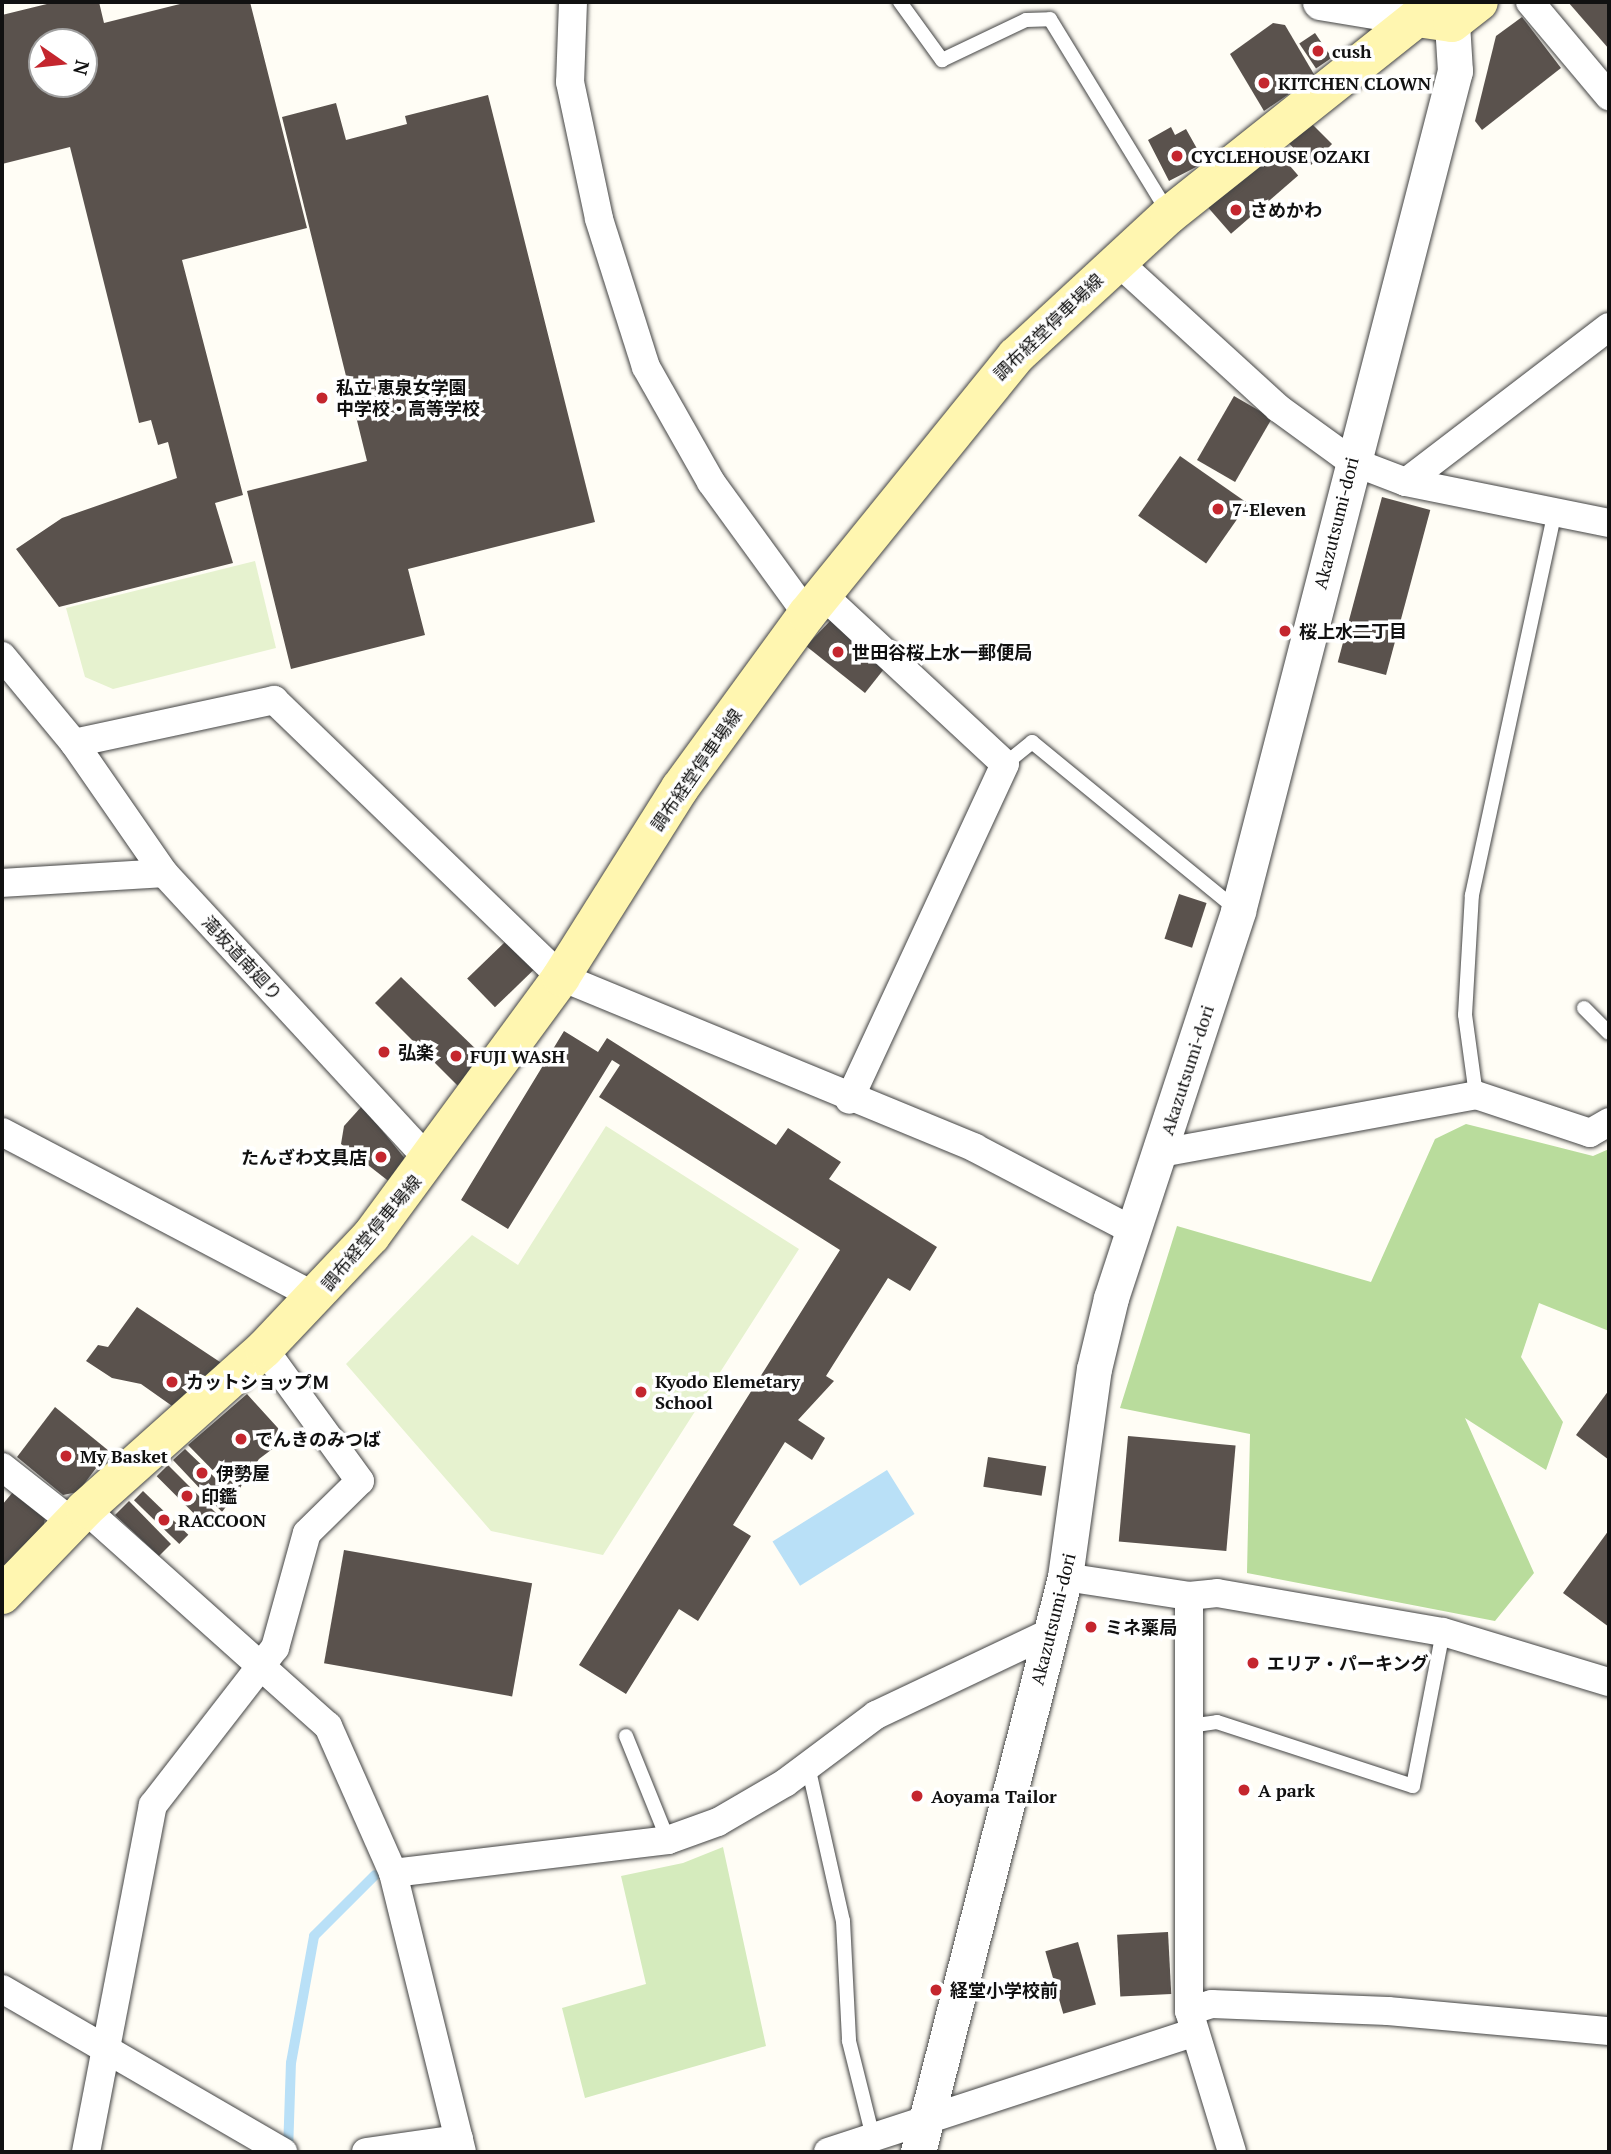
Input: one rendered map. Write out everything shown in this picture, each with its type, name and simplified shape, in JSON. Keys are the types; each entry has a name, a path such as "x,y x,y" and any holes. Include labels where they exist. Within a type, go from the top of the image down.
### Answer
{"main road":[{"name":"調布経堂停車場線","path":"2,1595 78,1516 264,1349 316,1297 431,1162 561,977 680,788 815,604 965,411 1117,261 1169,215 1449,14"}],"street":[{"path":"573,2 570,82 599,219 646,367 711,482 815,604 1005,764 849,1100"},
{"path":"1320,2 1449,14"},
{"path":"1530,2 1609,96"},
{"name":"Akazutsumi-dori","path":"922,2137 1065,1577 1094,1369 1134,1231 1238,911 1352,461 1455,71 1449,14"},
{"path":"1117,261 1278,408 1352,461 1406,482 1554,515 1609,523"},
{"path":"1406,482 1609,327"},
{"name":"滝坂道南廻り","path":"2,656 74,743 164,873 431,1162"},
{"path":"74,743 274,700 561,977 849,1100 975,1148 1134,1231"},
{"path":"2,883 164,873"},
{"path":"1161,1153 1476,1095 1590,1133 1609,1122"},
{"path":"2,1132 316,1297"},
{"path":"86,2152 153,1805 275,1648 307,1533 360,1481 264,1349"},
{"path":"2,1467 78,1516 328,1726 393,1873 460,2146 366,2152"},
{"path":"1065,1577 1189,1596 1217,1593 1443,1632 1609,1682"},
{"path":"1189,1596 1191,2022 1232,2152"},
{"path":"393,1873 668,1840 718,1822 808,1766 876,1715 1051,1632"},
{"path":"2,1989 106,2053 274,2147"},
{"path":"828,2152 873,2137 922,2137 1191,2022 1212,2004 1388,2011 1609,2031"}],"lane":[{"path":"900,2 942,60 1026,20 1049,19 1169,215"},
{"path":"1476,1095 1465,1015 1472,895 1554,515"},
{"path":"1005,764 1032,742 1238,911"},
{"path":"1584,1008 1609,1033"},
{"path":"1189,1726 1217,1722 1413,1786 1443,1632"},
{"path":"626,1736 668,1840"},
{"path":"808,1766 841,1909 849,2041 873,2137"}],"green space":[{"path":"255,561 276,648 113,689 85,677 66,608"},
{"path":"1466,1124 1593,1156 1609,1149 1609,1331 1539,1303 1521,1357 1563,1422 1546,1470 1465,1418 1534,1573 1495,1621 1247,1573 1250,1434 1120,1408 1177,1226 1371,1282 1435,1139"},
{"path":"606,1126 799,1249 603,1555 491,1531 346,1364 472,1235 518,1265"},
{"path":"723,1847 766,2046 585,2098 562,2008 646,1984 621,1876 683,1863"}],"water":[{"path":"887,1470 915,1514 800,1586 773,1542"}],"building":[{"path":"55,2 99,2 104,23 188,2 250,2 307,228 182,260 243,495 215,503 233,563 59,607 16,549 62,518 177,478 168,442 158,445 151,420 139,423 70,147 2,164 2,15"},
{"path":"1568,2 1609,2 1609,49"},
{"path":"1522,17 1561,68 1482,130 1475,121 1496,36"},
{"path":"1273,23 1285,25 1315,76 1264,111 1230,54"},
{"path":"1315,33 1332,58 1316,68 1299,44"},
{"path":"488,95 595,522 408,569 425,635 291,669 247,491 367,461 282,117 336,103 346,140 407,124 405,116"},
{"path":"1308,120 1332,144 1311,165 1287,141"},
{"path":"1171,127 1175,135 1186,129 1200,154 1198,166 1169,181 1148,140"},
{"path":"1270,143 1298,175 1231,234 1203,201"},
{"path":"1234,396 1272,418 1235,482 1197,460"},
{"path":"1180,456 1248,504 1206,563 1138,516"},
{"path":"1382,497 1430,510 1386,675 1338,662"},
{"path":"831,620 884,669 865,693 806,646"},
{"path":"1179,894 1207,903 1192,948 1164,939"},
{"path":"506,941 534,970 495,1007 467,979"},
{"path":"401,977 480,1053 462,1090 375,1003"},
{"path":"564,1031 598,1052 607,1038 776,1145 788,1128 841,1162 829,1179 937,1247 910,1291 888,1278 826,1376 834,1381 798,1420 825,1438 812,1460 785,1442 733,1525 751,1536 698,1621 679,1609 626,1694 579,1665 840,1250 599,1097 620,1065 612,1060 508,1229 461,1200"},
{"path":"362,1106 407,1161 391,1183 341,1144 344,1126"},
{"path":"137,1307 223,1364 175,1408 141,1384 112,1378 86,1361 98,1345 108,1347"},
{"path":"1609,1390 1609,1460 1576,1435"},
{"path":"247,1394 287,1438 259,1459 236,1494 188,1445"},
{"path":"55,1407 109,1451 78,1492 63,1495 17,1457"},
{"path":"1128,1436 1236,1445 1226,1551 1119,1542"},
{"path":"185,1449 234,1496 222,1512 173,1460"},
{"path":"988,1457 1046,1466 1042,1496 983,1487"},
{"path":"168,1465 217,1514 205,1525 157,1476"},
{"path":"143,1491 188,1535 179,1544 134,1500"},
{"path":"13,1492 45,1518 43,1531 2,1575 2,1505"},
{"path":"129,1501 171,1544 159,1556 115,1515"},
{"path":"1609,1530 1609,1627 1563,1593"},
{"path":"344,1550 532,1583 512,1696 324,1663"},
{"path":"1168,1932 1171,1994 1120,1997 1117,1935"},
{"path":"1078,1942 1096,2004 1063,2014 1045,1951"}],"waterway":[{"path":"288,2152 291,2063 314,1936 375,1875"}],"place":[{"name":"cush","path":"1318,51"},
{"name":"KITCHEN CLOWN","path":"1264,83"},
{"name":"CYCLEHOUSE OZAKI","path":"1177,156"},
{"name":"さめかわ","path":"1236,210"},
{"name":"私立 恵泉女学園 中学校・高等学校","path":"322,398"},
{"name":"7-Eleven","path":"1218,509"},
{"name":"桜上水二丁目","path":"1285,631"},
{"name":"世田谷桜上水一郵便局","path":"838,652"},
{"name":"弘楽","path":"384,1052"},
{"name":"FUJI WASH","path":"456,1056"},
{"name":"たんざわ文具店","path":"381,1157"},
{"name":"カットショップＭ","path":"172,1382"},
{"name":"Kyodo Elemetary School","path":"641,1392"},
{"name":"でんきのみつば","path":"241,1439"},
{"name":"My Basket","path":"66,1456"},
{"name":"伊勢屋","path":"202,1473"},
{"name":"印鑑","path":"187,1496"},
{"name":"RACCOON","path":"164,1520"},
{"name":"ミネ薬局","path":"1091,1627"},
{"name":"エリア・パーキング","path":"1253,1663"},
{"name":"A park","path":"1244,1790"},
{"name":"Aoyama Tailor","path":"917,1796"},
{"name":"経堂小学校前","path":"936,1990"}]}
